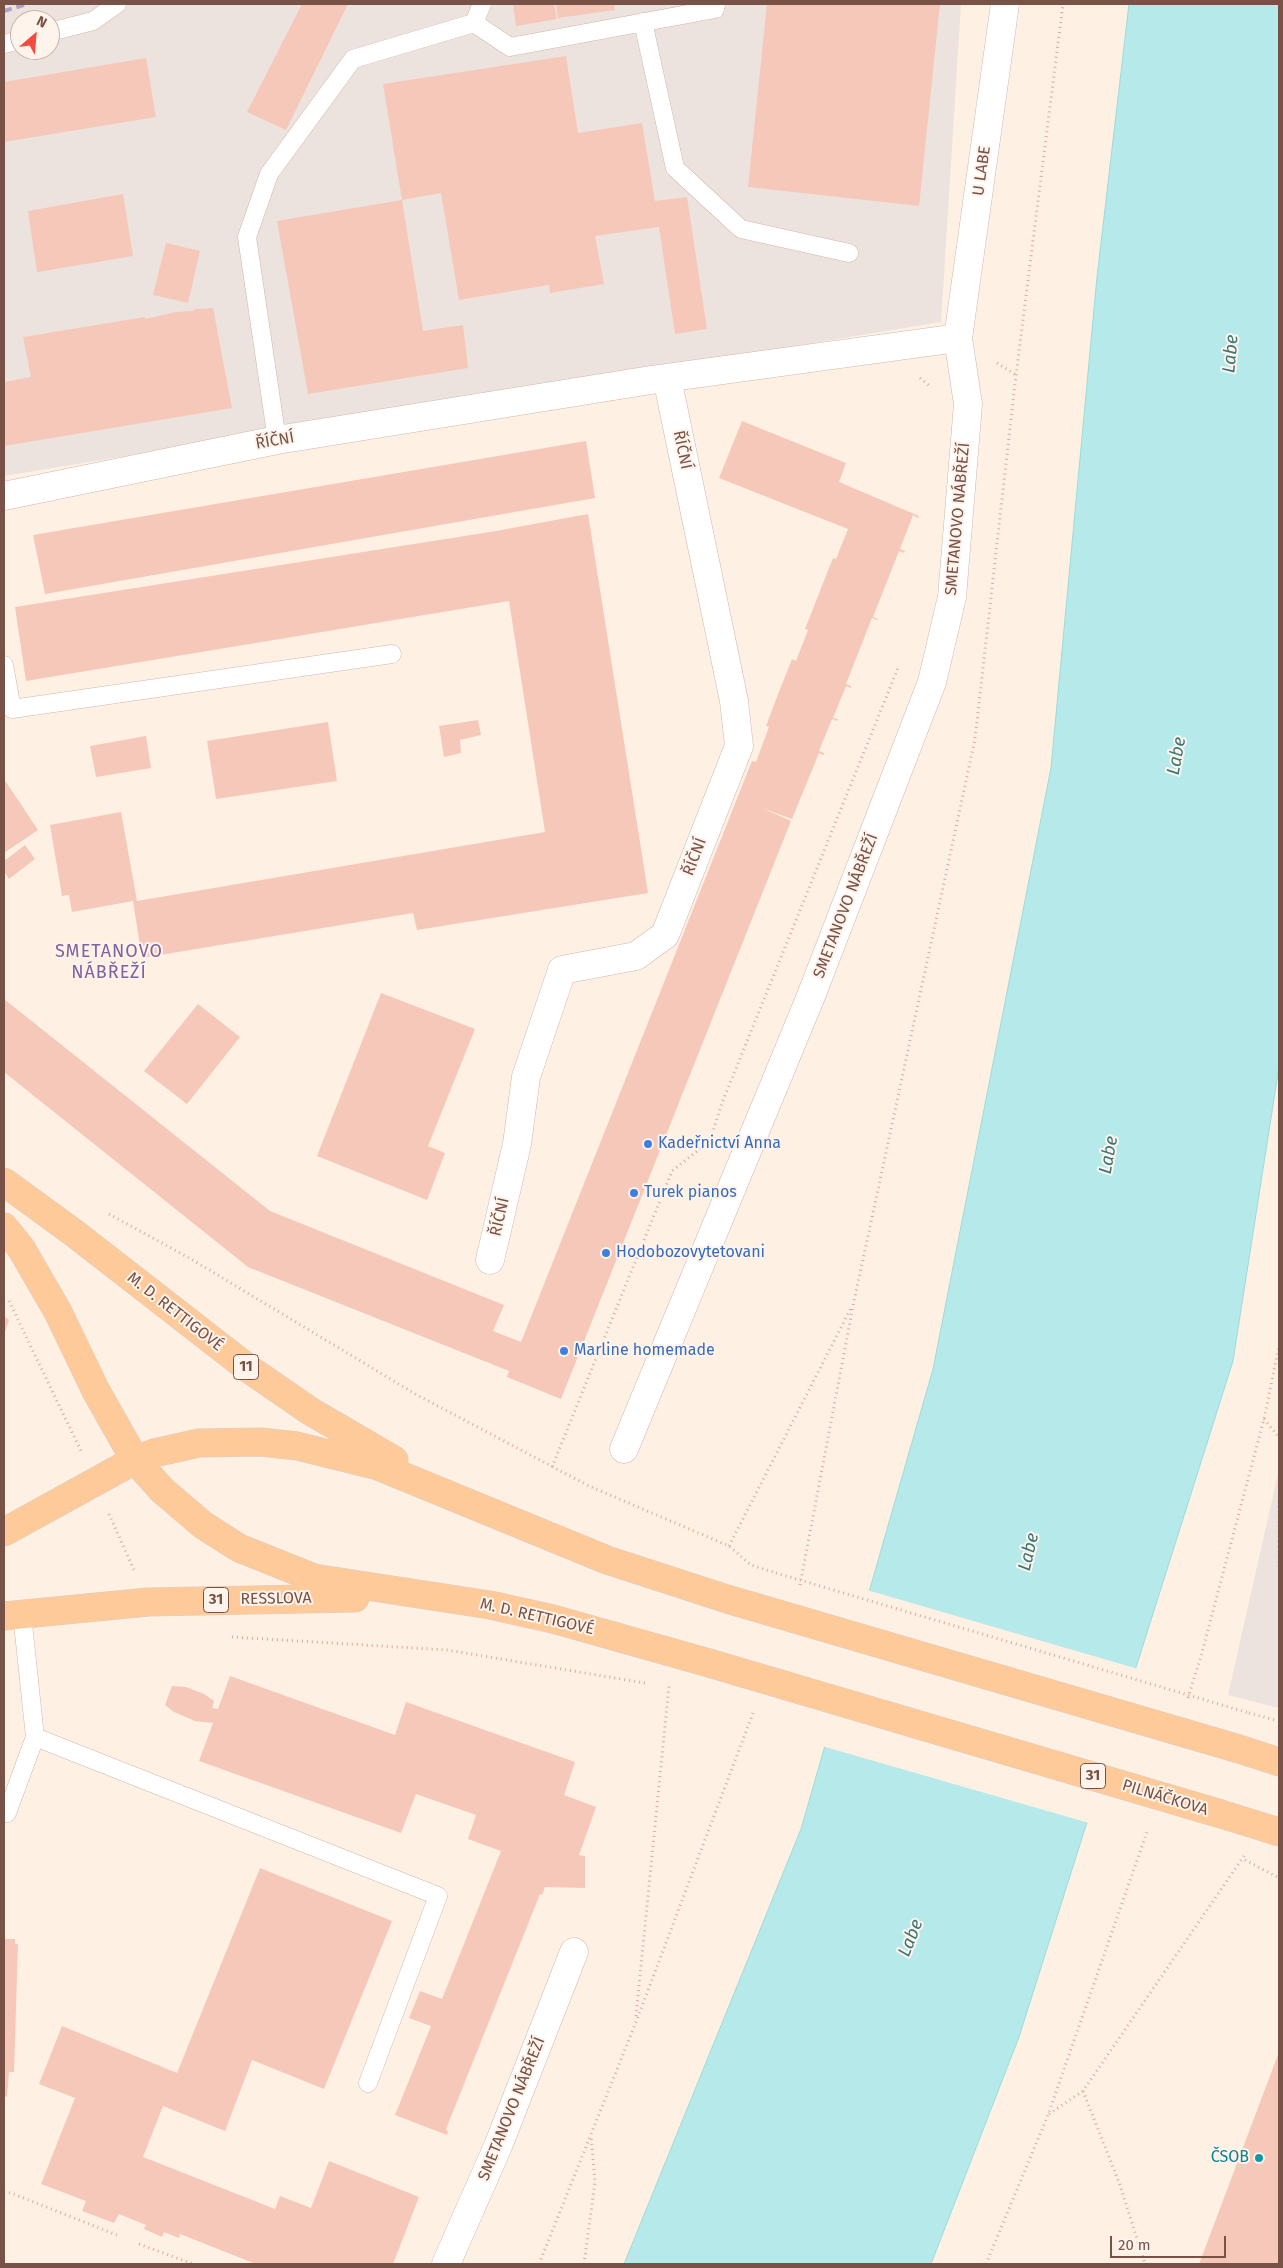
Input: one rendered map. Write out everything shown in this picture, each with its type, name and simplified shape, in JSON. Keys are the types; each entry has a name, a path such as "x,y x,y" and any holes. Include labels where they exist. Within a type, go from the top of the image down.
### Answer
{"main road":[{"name":"M. D. RETTIGOVÉ","path":"4,1182 74,1233 241,1363 303,1406 374,1449 511,1519"},
{"name":"M. D. RETTIGOVÉ","path":"4,1227 21,1248 58,1312 96,1391 135,1460 162,1490 203,1525 239,1548 314,1578 490,1605 553,1619 673,1652 965,1738"},
{"name":"M. D. RETTIGOVÉ","path":"135,1460 154,1453 199,1443 261,1442 297,1446 378,1466 607,1560 727,1599 1279,1762"},
{"path":"4,1532 135,1460"},
{"name":"RESSLOVA","path":"13,1615 148,1602 429,1596"},
{"name":"PILNÁČKOVA","path":"965,1738 1272,1830"}],"street":[{"name":"U LABE","path":"958,338 1006,4"},
{"name":"ŘÍČNÍ","path":"4,496 277,440 667,378 958,338"},
{"name":"SMETANOVO NÁBŘEŽÍ","path":"624,1449 811,996 932,682 952,597 968,404 958,338"},
{"name":"ŘÍČNÍ","path":"490,1260 517,1144 526,1078 562,970 636,956 665,935 739,746 734,701 667,378"},
{"name":"SMETANOVO NÁBŘEŽÍ","path":"446,2264 498,2146 574,1952"}],"lane":[{"path":"60,29 93,21 117,4"},
{"path":"474,23 482,4"},
{"path":"474,23 510,47 715,9 716,4"},
{"path":"643,22 675,168 741,229 849,253"},
{"path":"277,440 247,237 269,174 353,59 474,23"},
{"path":"4,665 12,709 392,654"},
{"path":"7,1813 34,1737 13,1615"},
{"path":"34,1737 438,1896 368,2083"}],"path":[{"path":"799,1592 854,1302 975,739 1016,375 1064,4"},
{"path":"915,374 935,390"},
{"path":"552,1467 672,1171 710,1141 726,1094 901,660"},
{"path":"106,1212 191,1259 417,1396 589,1486 729,1546 751,1565 1279,1721"},
{"path":"729,1546 854,1302"},
{"path":"1264,1419 1279,1437"},
{"path":"1279,1501 1279,1569"},
{"path":"231,1637 447,1650 649,1684"},
{"path":"636,2022 673,1652"},
{"path":"659,1685 676,1689"},
{"path":"539,2264 636,2022 756,1704"},
{"path":"1048,2115 1083,2091 1242,1858 1272,1830"},
{"path":"1235,1855 1279,1878"},
{"path":"1083,2091 1120,2185 1145,2264"},
{"path":"584,2264 595,2182 591,2134"},
{"path":"4,2192 11,2193 117,2235"},
{"path":"140,2244 193,2264"}],"shaded area":[{"path":"4,4 961,4 941,322 4,476"},
{"path":"1279,1469 1279,1708 1228,1695"}],"water":[{"name":"Labe","path":"1129,4 1279,4 1279,1067 1233,1361 1019,2037 931,2264 624,2264 801,1829 933,1369 1051,768 1097,277"}],"pier":[{"path":"867,1590 1138,1669 1089,1823 822,1746"}],"building":[{"path":"302,4 348,4 286,130 247,112"},
{"path":"513,4 554,4 557,19 516,26"},
{"path":"556,4 614,4 615,10 558,18"},
{"path":"767,4 940,4 919,206 748,187"},
{"path":"566,56 578,133 642,123 655,201 687,197 707,329 675,334 659,227 595,236 604,284 550,293 549,285 459,300 441,193 402,200 383,84"},
{"path":"146,58 156,117 4,142 4,82"},
{"path":"123,194 133,256 37,272 28,211"},
{"path":"402,200 423,331 463,325 468,368 308,394 277,221"},
{"path":"166,243 200,251 188,303 153,295"},
{"path":"213,308 232,408 4,446 4,382 31,377 23,337 145,317 145,319 176,312"},
{"path":"742,421 846,463 839,482 919,516 918,518 913,515 900,549 905,551 904,553 899,551 873,617 878,619 872,618 846,684 851,686 851,688 846,686 833,718 838,719 837,721 832,719 819,751 824,753 824,755 819,753 792,819 762,808 791,821 561,1399 507,1377 509,1371 248,1267 4,1072 4,999 270,1211 504,1305 493,1331 521,1342 752,761 756,762 769,727 766,726 792,659 796,661 808,630 805,629 833,558 836,559 848,529 719,478"},
{"path":"586,441 595,498 45,594 33,535"},
{"path":"588,514 648,893 417,930 413,913 142,958 133,901 72,912 69,895 62,896 50,825 121,812 137,901 545,832 509,601 26,681 15,607 496,531"},
{"path":"478,720 481,735 460,740 461,753 444,757 439,726"},
{"path":"328,722 337,781 216,799 207,741"},
{"path":"146,736 151,768 96,777 90,746"},
{"path":"6,782 38,830 4,853 4,783"},
{"path":"25,845 35,859 9,879 4,871 4,861"},
{"path":"381,993 475,1029 428,1146 445,1153 427,1200 317,1156"},
{"path":"198,1004 240,1037 187,1104 144,1071"},
{"path":"4,1316 9,1320 4,1335"},
{"path":"230,1676 395,1735 406,1702 575,1762 564,1795 596,1807 579,1855 585,1856 585,1888 545,1887 542,1895 540,1894 446,2129 447,2135 395,2115 431,2026 409,2018 420,1991 442,1999 501,1851 468,1839 476,1815 416,1794 401,1833 199,1761 213,1723 195,1721 174,1712 165,1705 172,1686 186,1687 204,1694 214,1701 212,1708 218,1709"},
{"path":"260,1868 392,1921 324,2089 252,2060 225,2131 163,2106 143,2157 275,2209 280,2196 311,2208 329,2161 419,2197 393,2264 256,2264 180,2234 179,2238 164,2232 162,2237 144,2229 146,2225 119,2214 114,2223 82,2211 86,2201 41,2184 75,2098 39,2084 62,2026 177,2073"},
{"path":"5,1939 15,1939 15,1944 18,1944 14,2072 9,2072 7,2097 4,2096"},
{"name":"ČSOB","path":"1279,2052 1279,2264 1199,2264"}],"railway":[{"path":"4,11 27,4"}],"place":[{"name":"Kadeřnictví Anna","path":"648,1144"},
{"name":"Turek pianos","path":"634,1193"},
{"name":"Hodobozovytetovani","path":"606,1253"},
{"name":"Marline homemade","path":"564,1351"},
{"name":"ČSOB","path":"1259,2158"}],"district":[{"name":"SMETANOVO NÁBŘEŽÍ","path":"109,962"}]}
